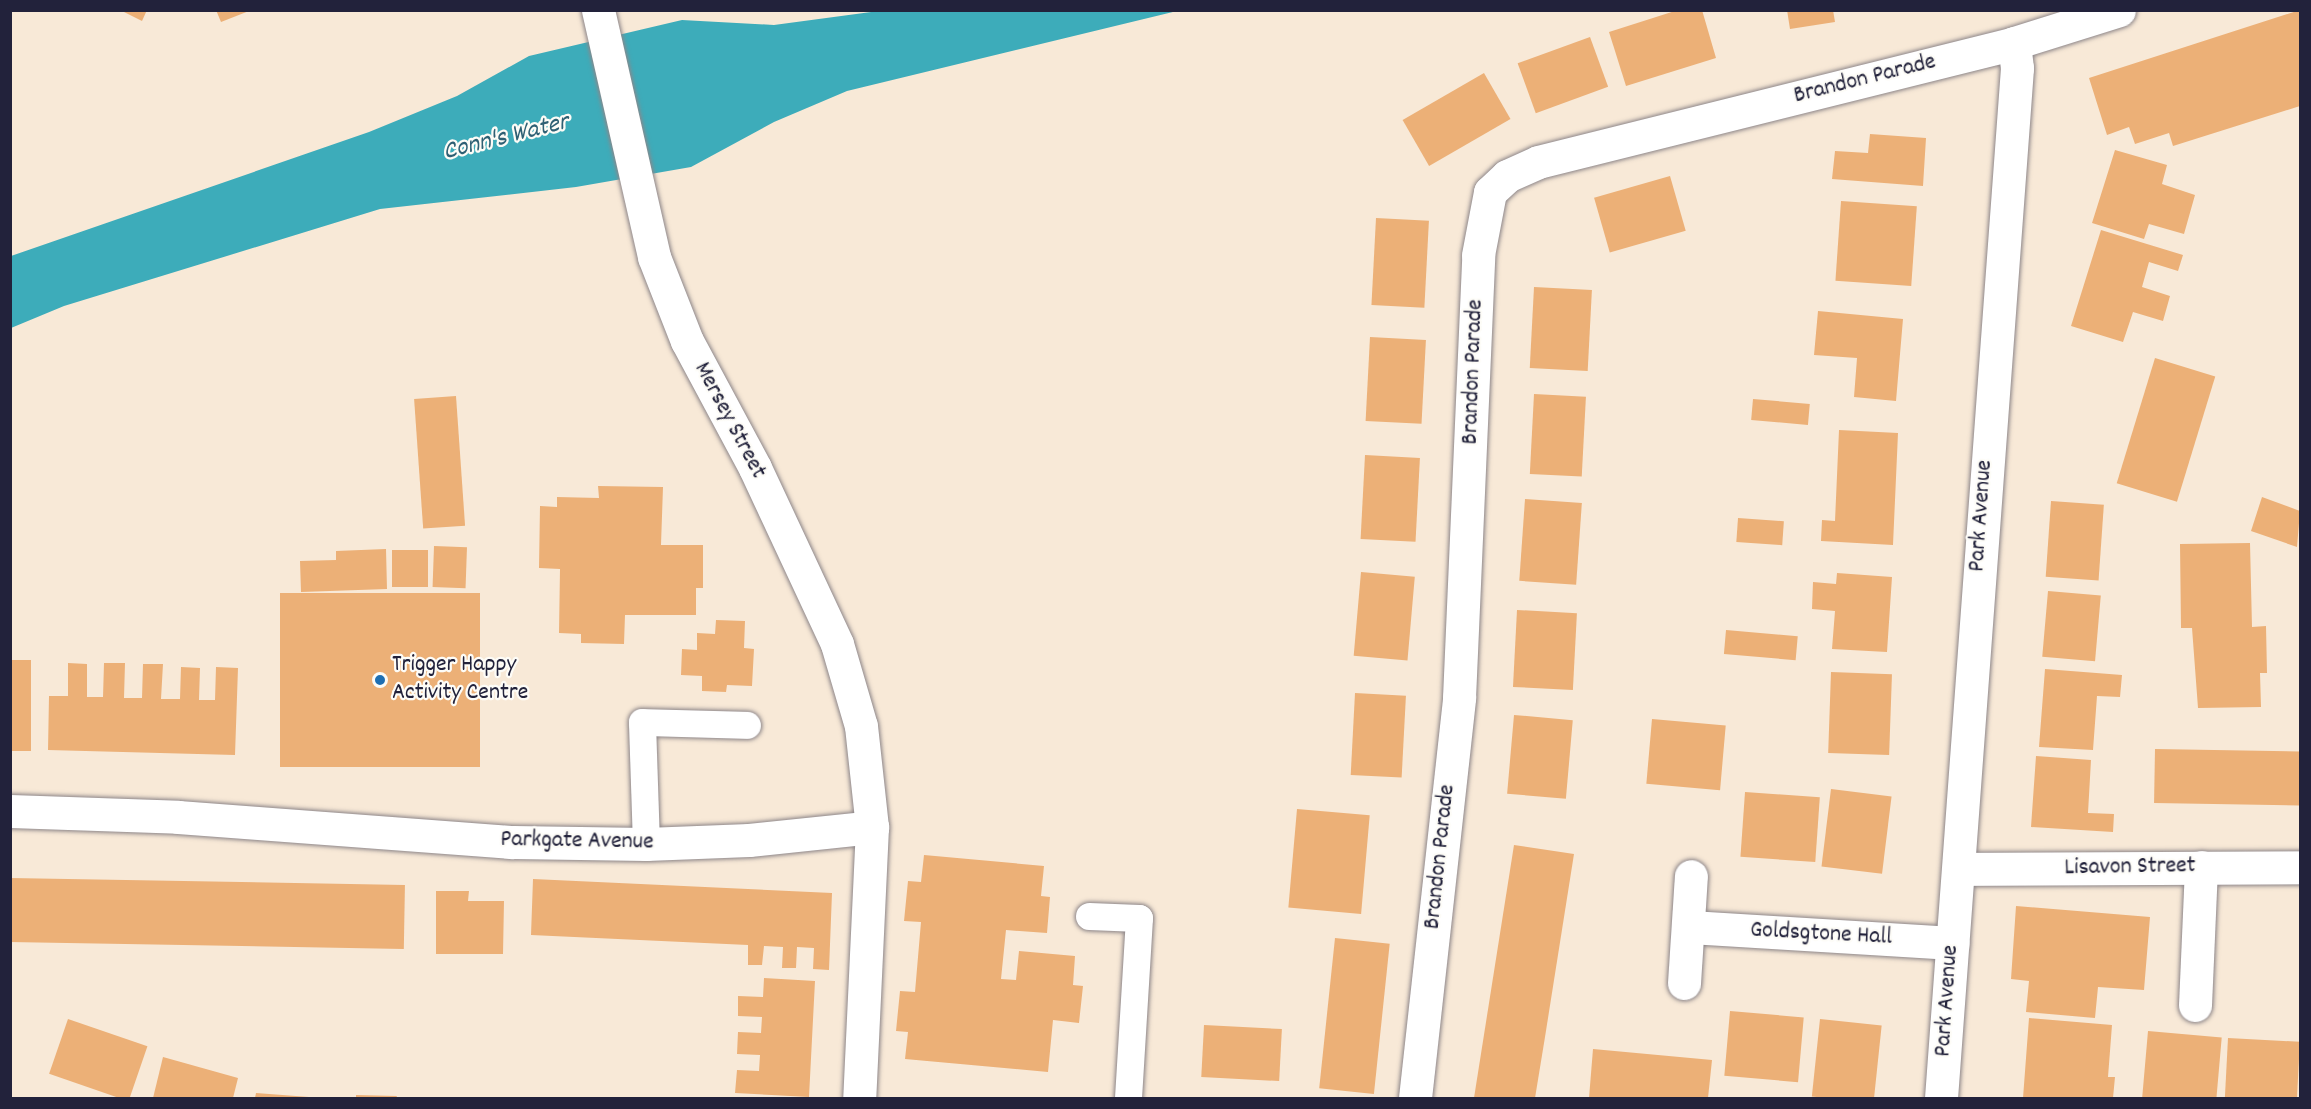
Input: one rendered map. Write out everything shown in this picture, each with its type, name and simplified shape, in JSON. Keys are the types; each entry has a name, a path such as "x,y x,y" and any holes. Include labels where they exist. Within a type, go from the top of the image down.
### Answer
{"street":[{"name":"Mersey Street","path":"598,10 647,235 687,341 755,468 837,645 861,726 872,827"},
{"path":"2014,43 2119,10"},
{"name":"Park Avenue","path":"1941,1098 2017,68 2014,43"},
{"name":"Brandon Parade","path":"1415,1098 1459,698 1478,255 1490,192 1507,176 1538,162 2014,43"},
{"name":"Parkgate Avenue","path":"10,811 178,817 462,841 646,844 749,840 872,827"},
{"path":"859,1098 872,827"},
{"path":"2195,1005 2201,867"},
{"name":"Lisavon Street","path":"1959,868 2301,867"},
{"path":"1684,983 1690,927 1691,876"},
{"name":"Goldsgtone Hall","path":"1690,927 1953,943"}],"lane":[{"path":"646,844 642,722 747,725"},
{"path":"1089,916 1139,918 1128,1098"}],"water":[{"name":"Conn's Water","path":"886,10 1177,11 847,91 774,122 691,167 576,187 380,209 64,306 11,328 11,256 369,132 457,96 529,56 682,20 774,25"}],"building":[{"path":"120,10 147,10 142,21"},
{"path":"216,10 249,10 249,11 221,22"},
{"path":"1678,10 1702,10 1716,58 1626,86 1609,32"},
{"path":"1787,10 1833,10 1835,22 1790,29"},
{"path":"2300,10 2300,106 2173,146 2169,133 2135,144 2129,127 2107,135 2089,78"},
{"path":"1590,37 1608,87 1536,113 1518,63"},
{"path":"1484,73 1510,119 1429,166 1403,120"},
{"path":"1870,134 1926,138 1923,186 1832,179 1835,151 1868,153"},
{"path":"2115,150 2167,165 2162,184 2195,195 2184,234 2149,224 2144,239 2092,223"},
{"path":"1670,176 1686,231 1610,253 1594,198"},
{"path":"1841,201 1917,206 1911,286 1835,281"},
{"path":"1376,218 1429,221 1424,308 1371,305"},
{"path":"2101,230 2183,255 2178,271 2149,262 2142,287 2170,296 2163,321 2133,312 2123,342 2071,326"},
{"path":"1534,287 1592,290 1588,371 1530,368"},
{"path":"1818,311 1903,319 1896,401 1854,397 1857,358 1814,355"},
{"path":"1370,337 1426,340 1422,424 1366,421"},
{"path":"2155,358 2215,376 2177,502 2117,483"},
{"path":"1534,394 1586,397 1582,477 1530,474"},
{"path":"456,396 465,526 423,529 414,399"},
{"path":"1753,399 1810,404 1808,425 1751,420"},
{"path":"1839,430 1898,433 1893,545 1821,541 1822,520 1835,521"},
{"path":"1365,455 1420,458 1416,542 1361,539"},
{"path":"598,486 663,487 661,545 703,545 703,588 696,588 696,615 625,615 624,644 581,643 581,634 559,633 560,569 539,568 540,506 557,507 557,497 599,498"},
{"path":"2262,497 2300,511 2297,547 2251,531"},
{"path":"1525,499 1582,503 1576,585 1519,581"},
{"path":"2051,501 2104,505 2099,581 2046,577"},
{"path":"1738,518 1784,521 1782,545 1736,542"},
{"path":"2250,543 2252,627 2266,626 2267,673 2260,673 2261,707 2198,708 2192,628 2181,628 2180,544"},
{"path":"434,546 467,547 466,588 433,587"},
{"path":"386,549 387,589 301,592 300,561 336,560 336,551"},
{"path":"392,550 428,550 428,587 392,587"},
{"path":"1361,572 1415,577 1407,660 1354,656"},
{"path":"1837,573 1892,577 1887,652 1832,649 1835,611 1812,609 1813,582 1836,584"},
{"path":"2048,591 2101,596 2095,661 2042,657"},
{"name":"Trigger Happy Activity Centre","path":"280,593 480,593 480,767 280,767"},
{"path":"1517,610 1577,613 1573,690 1513,687"},
{"path":"716,620 745,621 744,648 754,649 752,686 727,685 726,692 702,691 702,676 681,675 682,649 697,650 697,633 715,634"},
{"path":"1726,630 1798,636 1796,660 1724,654"},
{"path":"10,660 31,660 31,751 10,751"},
{"path":"68,663 87,664 87,697 103,697 104,663 125,663 124,698 142,698 143,664 163,664 161,699 180,699 181,667 200,668 199,700 215,700 216,667 238,668 235,755 48,750 49,696 68,696"},
{"path":"2045,669 2122,675 2120,697 2097,696 2093,750 2039,747"},
{"path":"1831,672 1892,674 1889,755 1828,753"},
{"path":"1355,693 1406,696 1402,778 1351,775"},
{"path":"1514,715 1573,720 1566,799 1507,794"},
{"path":"1652,719 1726,725 1720,790 1646,784"},
{"path":"2155,749 2300,752 2299,806 2154,803"},
{"path":"2036,756 2091,760 2088,813 2114,814 2113,832 2031,827"},
{"path":"1831,789 1892,796 1882,874 1821,866"},
{"path":"1745,792 1820,797 1815,862 1740,857"},
{"path":"1297,809 1370,815 1361,914 1288,908"},
{"path":"1514,845 1574,854 1535,1098 1474,1098"},
{"path":"924,855 1044,866 1041,896 1050,897 1047,933 1006,930 1001,979 1016,980 1019,951 1075,956 1073,985 1083,986 1079,1023 1053,1020 1048,1072 905,1059 908,1032 896,1031 900,991 915,992 921,922 904,921 908,881 921,882"},
{"path":"10,878 405,885 404,949 10,942"},
{"path":"533,879 832,893 829,970 813,969 814,948 797,947 796,968 782,968 783,947 764,946 762,965 748,965 748,945 531,935"},
{"path":"436,891 469,891 468,901 504,901 503,954 436,954"},
{"path":"2016,906 2150,917 2144,990 2098,987 2095,1018 2026,1012 2029,981 2011,979"},
{"path":"1335,938 1390,944 1374,1094 1319,1088"},
{"path":"764,978 815,981 809,1097 735,1093 737,1070 759,1071 760,1055 737,1054 738,1032 761,1033 762,1017 738,1016 738,996 763,997"},
{"path":"1730,1011 1804,1017 1798,1082 1724,1076"},
{"path":"2029,1018 2112,1025 2108,1077 2115,1077 2113,1098 2023,1098"},
{"path":"68,1019 147,1046 130,1098 119,1098 49,1074"},
{"path":"1820,1019 1882,1025 1874,1098 1812,1097"},
{"path":"1204,1025 1282,1029 1279,1081 1201,1077"},
{"path":"2148,1031 2222,1037 2216,1098 2142,1098"},
{"path":"2228,1038 2300,1042 2297,1098 2225,1098"},
{"path":"1593,1049 1712,1060 1708,1098 1589,1098"},
{"path":"163,1057 238,1078 233,1098 153,1098"},
{"path":"256,1093 309,1097 309,1098 255,1098"},
{"path":"356,1095 397,1096 396,1098 356,1098"}],"place":[{"name":"Trigger Happy Activity Centre","path":"380,680"}]}
